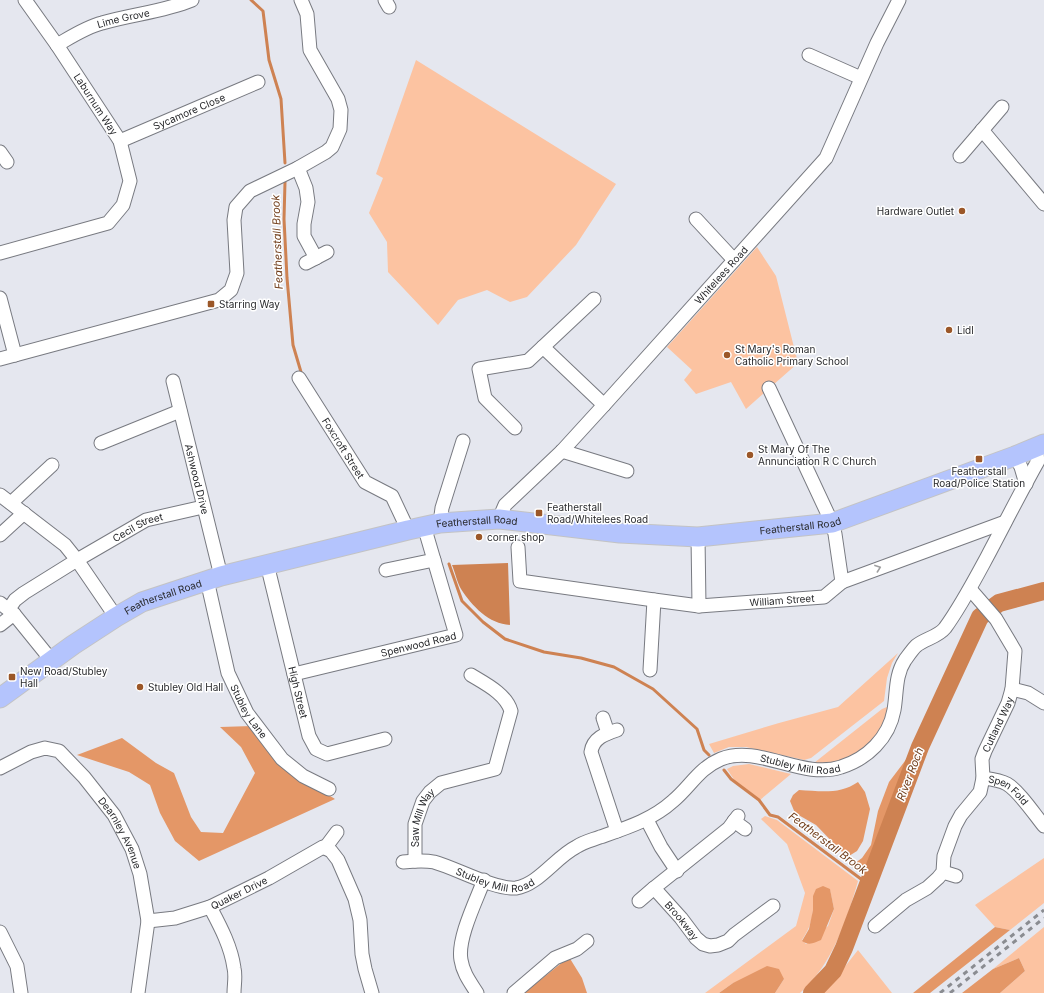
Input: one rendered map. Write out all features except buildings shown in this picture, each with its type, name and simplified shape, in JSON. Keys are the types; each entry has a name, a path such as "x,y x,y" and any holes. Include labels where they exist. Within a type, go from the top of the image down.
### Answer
{"highway":[{"name":"Featherstall Road","path":"0,698 116,616 142,602 214,578 267,564 424,527 498,519 620,533 698,537 832,523 1015,456 1040,445"}],"street":[{"name":"Laburnum Way","path":"0,253 108,223 123,205 130,181 120,141 57,45 25,0"},
{"name":"Lime Grove","path":"57,45 100,23 161,10 192,0"},
{"name":"Whitelees Road","path":"498,519 505,505 562,451 826,158 877,43 899,0"},
{"path":"0,359 219,300 230,290 237,273 234,220 236,207 250,191 298,168 326,152 332,147 340,129 341,110 338,99 310,50 306,2"},
{"path":"809,55 861,78"},
{"name":"Sycamore Close","path":"120,141 258,82"},
{"path":"960,156 1002,107"},
{"path":"982,130 1044,204"},
{"path":"298,168 306,188 308,202 304,224 304,236 317,258"},
{"path":"696,219 734,260"},
{"path":"0,298 15,355"},
{"path":"515,428 485,398 479,368 528,361 594,299"},
{"path":"543,347 604,405"},
{"name":"Foxcroft Street","path":"299,378 365,482 392,496 424,527"},
{"name":"Ashwood Drive","path":"173,381 203,507 214,578"},
{"path":"769,388 832,523 842,582"},
{"path":"101,443 180,410"},
{"path":"424,527 442,508 464,440"},
{"name":"Stubley Mill Road","path":"409,861 432,862 505,888 521,887 529,883 565,853 577,846 647,820 674,801 696,776 707,767 722,759 732,756 745,756 776,761 804,768 825,770 842,767 861,758 877,745 891,722 899,673 907,658 916,646 943,630 970,589 1038,462 1040,445"},
{"path":"562,451 627,471"},
{"path":"1015,456 1021,467 1026,484"},
{"path":"11,504 52,465"},
{"path":"0,495 65,545 116,616"},
{"name":"Cecil Street","path":"0,625 8,609 15,600 77,560 146,520 203,507"},
{"path":"0,535 24,513"},
{"name":"William Street","path":"518,547 520,581 699,606 824,597 842,582 1005,522"},
{"name":"Spenwood Road","path":"294,674 456,635 424,527"},
{"path":"698,537 699,606"},
{"path":"386,570 434,560"},
{"name":"High Street","path":"267,564 309,736 316,749 327,754 386,739"},
{"name":"Stubley Lane","path":"214,578 228,673 246,714 282,759 304,776 329,789"},
{"name":"Cutland Way","path":"943,872 944,856 955,826 960,816 980,792 983,778 982,759 1008,703 1012,689 1015,651 996,619 970,589"},
{"path":"650,670 654,600"},
{"path":"8,609 52,661"},
{"name":"Saw Mill Way","path":"409,861 415,824 419,810 430,792 441,783 498,773 510,720 517,711 498,693 475,682"},
{"path":"1012,689 1028,693 1044,703"},
{"path":"603,718 613,731 598,738 594,742 591,752 617,831"},
{"name":"Dearnley Avenue","path":"0,768 31,752 45,748 59,751 84,777 114,815 132,849 140,874 148,921 138,993"},
{"name":"Spen Fold","path":"983,778 1008,784 1042,828"},
{"path":"639,901 729,828 736,819 746,829"},
{"path":"647,820 661,847 677,871"},
{"path":"337,832 324,847 331,851 338,860 354,899 360,920 362,954 372,993"},
{"name":"Quaker Drive","path":"148,921 175,918 210,907 269,878 324,847"},
{"path":"876,926 883,913 927,888 943,872 956,876"},
{"path":"477,993 465,976 460,959 460,949 462,938 484,880"},
{"name":"Brookway","path":"654,888 681,918 696,938 703,944 719,950 754,913 773,906"},
{"path":"210,907 224,933 230,950 235,968 234,993"},
{"path":"0,932 17,966 21,993"},
{"path":"514,993 555,958 577,949 588,941"}],"shaded area":[{"path":"416,60 616,184 576,245 527,297 510,302 487,290 458,300 438,325 388,272 387,242 369,213 383,178 376,174"},
{"path":"757,247 776,276 798,363 746,409 731,382 696,394 684,380 692,370 667,347"},
{"path":"508,563 510,625 502,624 488,618 470,602 458,583 452,565"},
{"path":"898,653 892,663 887,678 884,701 811,758 804,760 746,747 729,747 714,753 709,744 838,707"},
{"path":"887,707 887,715 885,720 875,736 861,751 844,760 814,763 882,709"},
{"path":"252,726 306,781 335,799 199,861 175,841 160,813 150,785 129,772 77,755 122,738 156,763 174,773 191,817 201,832 223,833 255,773 241,747 220,727"},
{"path":"908,757 912,759 868,875 851,866 862,858 871,845 878,811 889,782"},
{"path":"749,764 791,774 760,800 735,781 727,769 733,766"},
{"path":"858,782 865,792 870,809 863,841 857,851 849,856 843,853 816,825 795,813 790,801 793,795 799,790 837,791"},
{"path":"765,816 777,820 858,881 849,911 830,956 811,982 800,993 775,993 784,979 733,983 719,993 705,993 796,926 805,893 787,844 761,819","holes":["830,890 834,909 828,926 806,944 802,940 812,919 813,896"]},
{"path":"1044,858 1044,903 1010,930 995,927 975,905"},
{"path":"823,886 830,889 834,909 821,940 812,944 807,943 802,941 809,929 813,910 813,896 816,889"},
{"path":"995,927 1010,930 930,993 913,993"},
{"path":"1044,927 1044,993 1000,993 1025,971 1019,958 993,969"},
{"path":"858,950 892,993 821,993 832,983"},
{"path":"569,957 582,978 587,993 524,993"},
{"path":"1019,958 1025,971 1000,993 962,993 993,969"},
{"path":"767,966 779,969 784,979 775,993 719,993 733,983"}],"waterway":[{"name":"Featherstall Brook","path":"251,0 263,11 269,60 281,99 285,163"},
{"name":"Featherstall Brook","path":"285,182 284,219 287,278 293,345 301,372"},
{"name":"Featherstall Brook","path":"449,564 462,601 483,622 505,639 544,652 581,658 614,667 653,689 697,729 704,750 709,755"},
{"name":"River Roch","path":"812,993 833,971 844,948 920,747 980,617 999,603 1044,591"},
{"name":"Featherstall Brook","path":"724,770 731,779 759,800 770,815 778,817 869,885"}],"railway":[{"path":"940,993 1044,910"},
{"path":"950,993 1044,918"}],"place":[{"name":"Hardware Outlet","path":"962,211"},
{"name":"Starring Way","path":"211,304"},
{"name":"Lidl","path":"949,330"},
{"name":"St Mary's Roman Catholic Primary School","path":"727,355"},
{"name":"St Mary Of The Annunciation R C Church","path":"750,455"},
{"name":"Featherstall Road/Police Station","path":"979,459"},
{"name":"Featherstall Road/Whitelees Road","path":"539,513"},
{"name":"corner shop","path":"479,537"},
{"name":"New Road/Stubley Hall","path":"12,677"},
{"name":"Stubley Old Hall","path":"140,687"}]}
